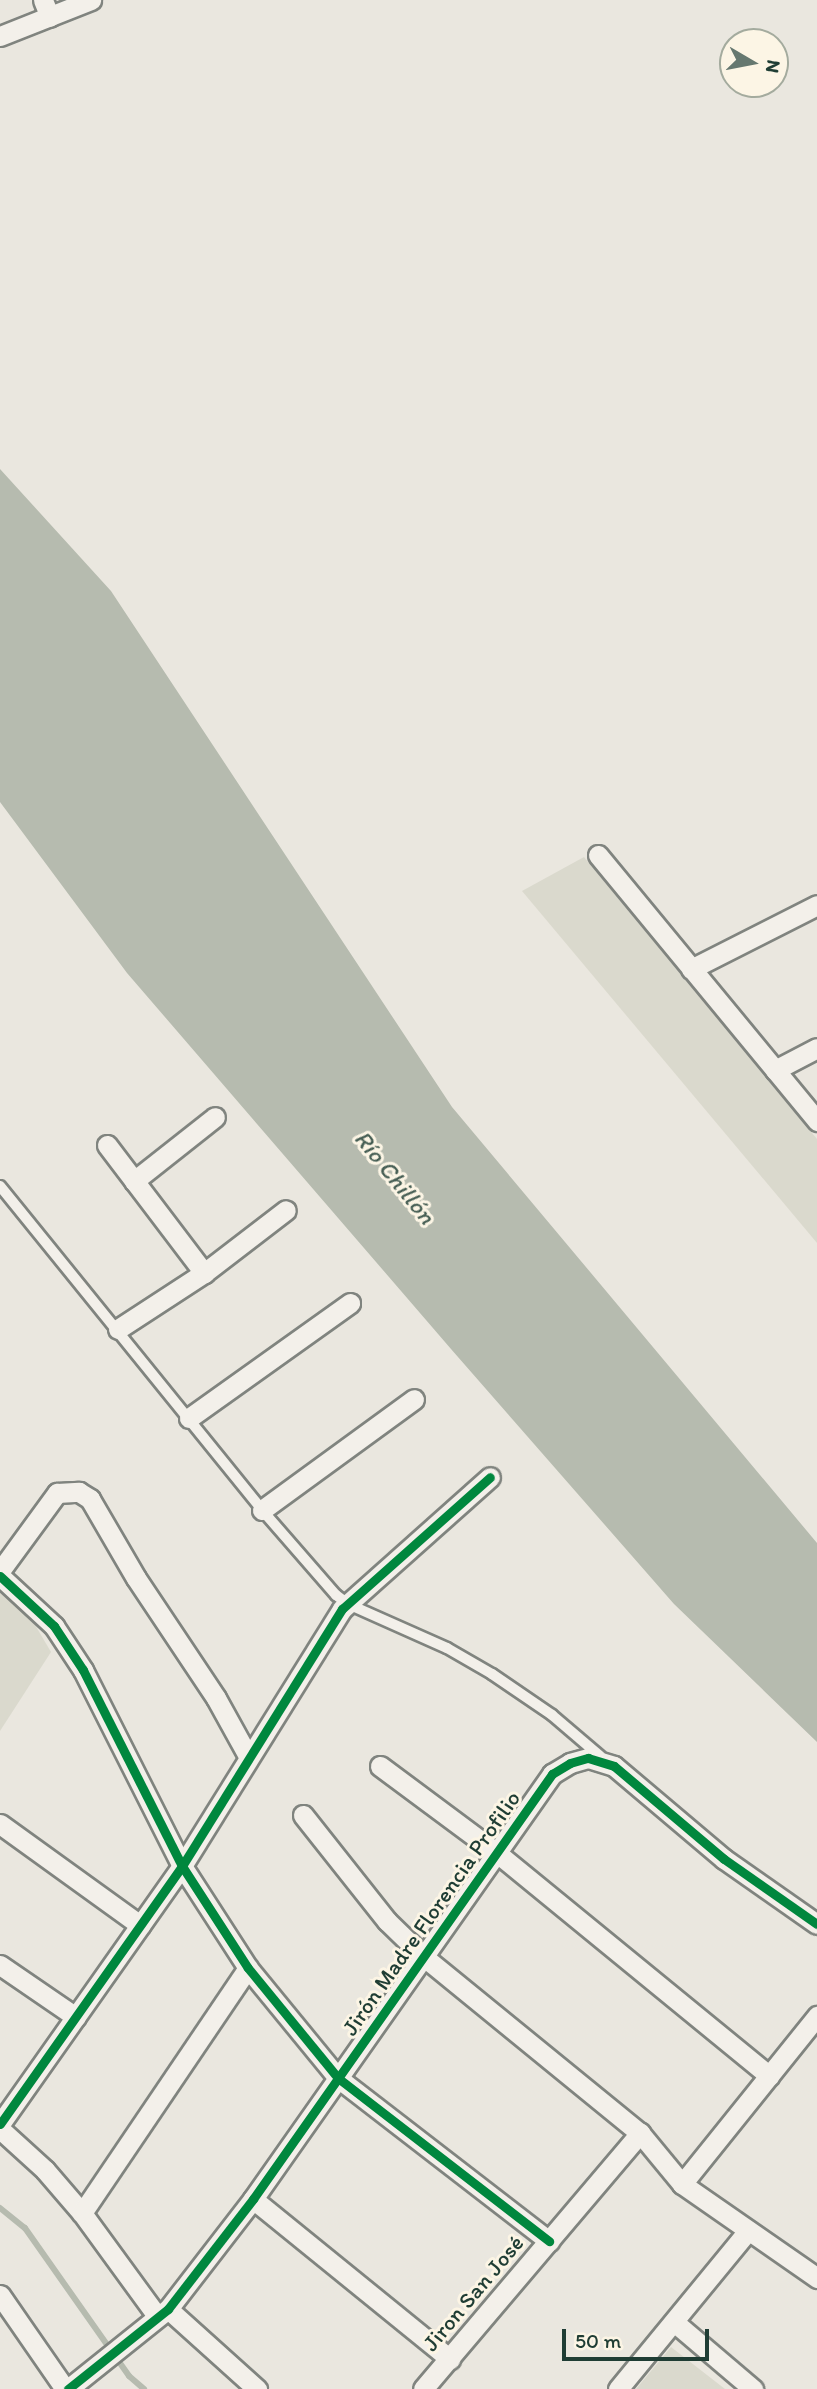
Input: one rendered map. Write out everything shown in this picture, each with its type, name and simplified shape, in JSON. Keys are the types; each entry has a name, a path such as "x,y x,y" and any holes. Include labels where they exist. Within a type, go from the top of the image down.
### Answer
{"street":[{"path":"0,36 47,8 91,0"},
{"path":"598,855 817,1121"},
{"path":"691,969 817,905"},
{"path":"775,1070 817,1048"},
{"path":"134,1181 215,1117"},
{"path":"107,1145 204,1273"},
{"path":"118,1329 204,1273 286,1210"},
{"path":"189,1418 350,1303"},
{"path":"262,1510 414,1399"},
{"path":"257,2389 163,2313 45,2170 0,2126 182,1866 248,1756 342,1609 491,1477"},
{"path":"248,1756 216,1698 136,1578 90,1499 79,1492 57,1493 0,1574 54,1626 83,1670 182,1866 248,1968 338,2078 549,2241"},
{"name":"Jirón Madre Florencia Profilio","path":"67,2389 163,2313 253,2199 552,1774 578,1760 588,1758 606,1761"},
{"path":"606,1761 724,1858 817,1924"},
{"path":"380,1766 497,1853 769,2076"},
{"path":"303,1815 387,1921 424,1957 640,2133 682,2185 817,2278"},
{"path":"0,1824 140,1924"},
{"path":"0,1965 76,2017"},
{"path":"82,2213 248,1968"},
{"path":"682,2185 817,2016"},
{"name":"Jiron San José","path":"424,2389 640,2133"},
{"path":"253,2199 450,2359"},
{"path":"618,2389 748,2231"},
{"path":"0,2295 67,2389"},
{"path":"674,2322 753,2389"}],"lane":[{"path":"0,1186 262,1510 348,1604 447,1648 492,1674 552,1715 606,1761"}],"shaded area":[{"path":"584,857 817,1139 817,1243 522,891"},
{"path":"0,1593 31,1618 51,1652 0,1731"},
{"path":"671,2347 725,2389 636,2389"}],"water":[{"name":"Río Chillón","path":"0,469 111,591 452,1107 817,1543 817,1742 674,1604 451,1349 127,973 0,802"}],"waterway":[{"path":"0,2208 25,2228 129,2376 144,2389"}],"cycle path":[{"path":"0,2124 182,1866 342,1609 490,1477"},
{"path":"0,1576 54,1626 83,1670 182,1866 248,1968 338,2078 549,2241"},
{"path":"68,2389 168,2309 253,2199 552,1774 570,1763 588,1758 614,1766 724,1859 817,1924"}]}
